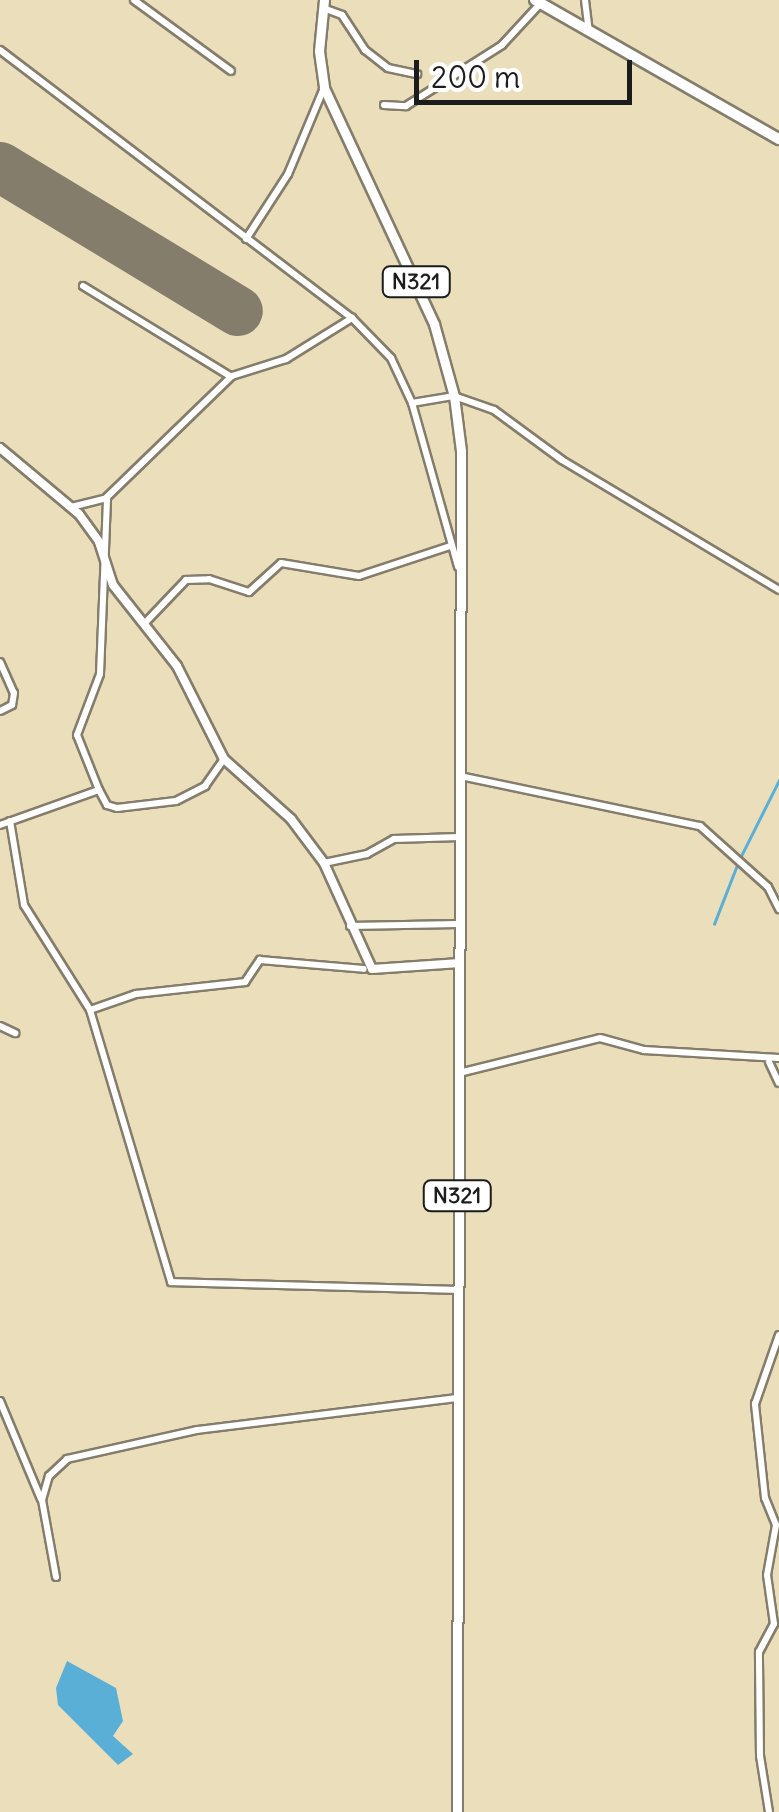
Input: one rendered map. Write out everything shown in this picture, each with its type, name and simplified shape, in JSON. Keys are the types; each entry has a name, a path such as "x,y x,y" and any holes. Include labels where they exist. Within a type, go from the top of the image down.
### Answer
{"highway":[{"path":"538,2 779,139"}],"main road":[{"name":"N321","path":"323,4 324,88 422,295 454,396 462,580 457,1812"}],"street":[{"path":"134,0 231,71"},
{"path":"575,23 585,0"},
{"path":"585,0 590,32"},
{"path":"384,105 406,106 502,45 538,2"},
{"path":"323,4 342,15 365,50 388,68 417,74"},
{"name":"N321","path":"0,50 352,318 390,358 412,402 462,580"},
{"path":"246,239 288,174 324,88"},
{"path":"84,286 232,376"},
{"path":"67,505 77,509 107,497 232,376 286,359 352,318"},
{"path":"412,402 454,396 494,410 562,460 779,590"},
{"path":"0,448 67,505 107,561"},
{"path":"107,497 107,561 113,585 177,666 224,759 291,819 324,863 372,969 460,962"},
{"path":"144,624 186,580 209,579 249,592 281,563 359,576 450,546"},
{"path":"107,561 100,576 100,674 78,736 107,805 117,808 176,802 205,786 224,759"},
{"path":"0,662 14,693 12,706 0,711"},
{"path":"460,776 700,826 768,887 779,909"},
{"path":"0,824 100,790"},
{"path":"10,821 20,848 24,905 90,1010 172,1282 457,1290"},
{"path":"324,863 367,854 394,840 460,837"},
{"path":"350,926 458,924"},
{"path":"90,1010 136,994 244,982 260,960 364,969"},
{"path":"0,1026 15,1033"},
{"path":"458,1073 600,1038 644,1050 769,1062 779,1058"},
{"path":"769,1062 779,1084"},
{"path":"768,1812 760,1756 759,1652 774,1624 766,1575 776,1525 765,1498 755,1404 779,1335"},
{"path":"42,1500 49,1476 67,1459 198,1430 458,1398"},
{"path":"0,1402 42,1500 56,1577"}],"water":[{"path":"67,1661 116,1688 123,1721 113,1736 133,1754 118,1765 58,1705 56,1688"}],"waterway":[{"path":"740,858 779,780"},
{"path":"714,924 737,865"}],"runway":[{"path":"0,167 238,311"}]}
